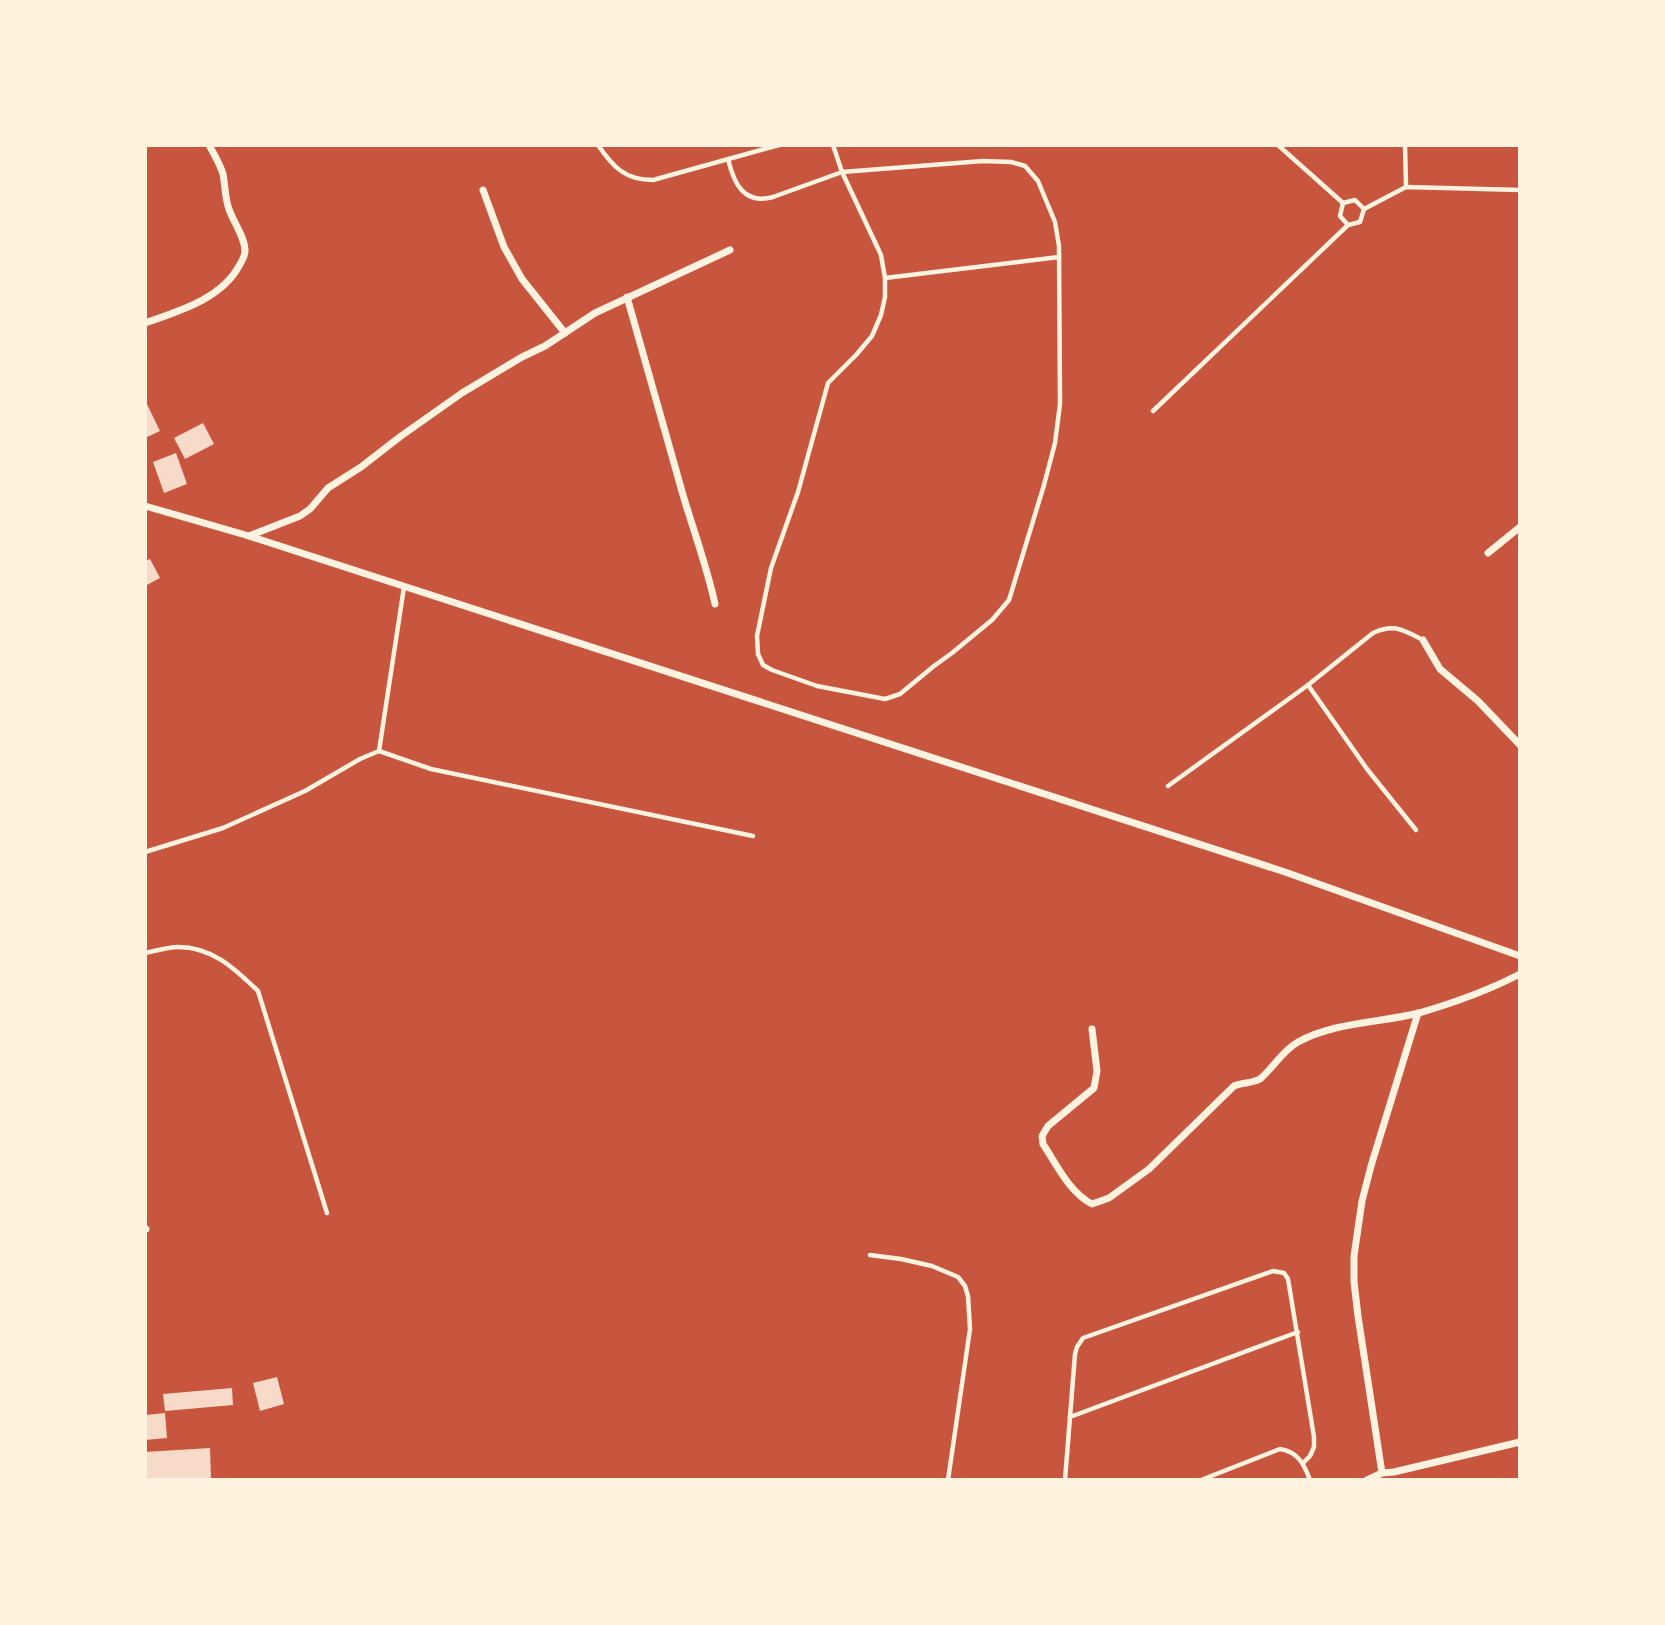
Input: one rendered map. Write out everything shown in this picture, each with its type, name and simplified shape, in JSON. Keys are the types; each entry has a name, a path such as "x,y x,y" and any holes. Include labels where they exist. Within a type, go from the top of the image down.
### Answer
{"street":[{"path":"145,323 179,311 225,284 245,254 244,244 228,205 223,174 209,145"},
{"path":"482,190 504,247 522,279 565,333"},
{"path":"249,536 300,516 310,509 328,488 462,393 595,313 730,250"},
{"path":"627,297 688,514 708,571 715,604"},
{"path":"145,506 249,536 1285,872 1520,956"},
{"path":"1488,552 1520,527"},
{"path":"1423,640 1440,669 1478,701 1520,745"},
{"path":"1092,1029 1097,1071 1094,1088 1048,1126 1042,1136 1043,1144 1071,1187 1092,1204 1109,1198 1149,1169 1234,1086 1254,1083 1300,1040 1337,1028 1418,1013 1505,982 1520,974"},
{"path":"1382,1474 1358,1317 1354,1256 1362,1201 1371,1166 1418,1013"},
{"path":"1367,1480 1382,1474 1520,1442"}],"lane":[{"path":"598,145 613,165 628,177 642,180 653,180 779,145"},
{"path":"728,159 738,186 757,199 773,197 842,172 983,161 1011,162 1025,166 1038,181 1058,235 1059,417 1044,485 1009,600 992,620 970,639 900,694 885,699 817,685 772,670 763,665 758,654 757,636 771,568 801,481 828,383 872,336 885,298 881,255 842,172 833,145"},
{"path":"1405,145 1406,187"},
{"path":"1279,146 1343,203"},
{"path":"1153,411 1348,225 1360,222 1364,209 1406,187 1520,190"},
{"path":"1343,203 1355,200 1364,209"},
{"path":"1343,203 1340,216 1348,225"},
{"path":"885,278 1059,257"},
{"path":"379,751 404,587"},
{"path":"1168,786 1308,685 1373,633 1384,628 1399,628 1423,640"},
{"path":"1308,685 1367,769 1416,830"},
{"path":"145,852 223,828 305,791 379,751 430,769 753,836"},
{"path":"145,953 177,947 208,951 237,971 258,991 327,1213"},
{"path":"870,1255 932,1266 958,1277 965,1286 970,1309 970,1329 948,1480"},
{"path":"1065,1480 1075,1354 1083,1338 1273,1271 1284,1273 1289,1279 1298,1332 1314,1437 1314,1447 1303,1462"},
{"path":"1070,1416 1298,1332"},
{"path":"1201,1480 1280,1449 1289,1451 1303,1462 1310,1480"}],"building":[{"path":"145,400 160,431 145,438"},
{"path":"203,423 214,444 185,459 174,438"},
{"path":"176,453 187,484 164,493 153,462"},
{"path":"150,559 160,578 145,586 145,561"},
{"path":"277,1377 284,1404 260,1411 253,1383"},
{"path":"232,1388 233,1405 165,1411 163,1394"},
{"path":"165,1413 167,1438 145,1440 145,1415"},
{"path":"210,1448 211,1480 145,1480 145,1452"}]}
